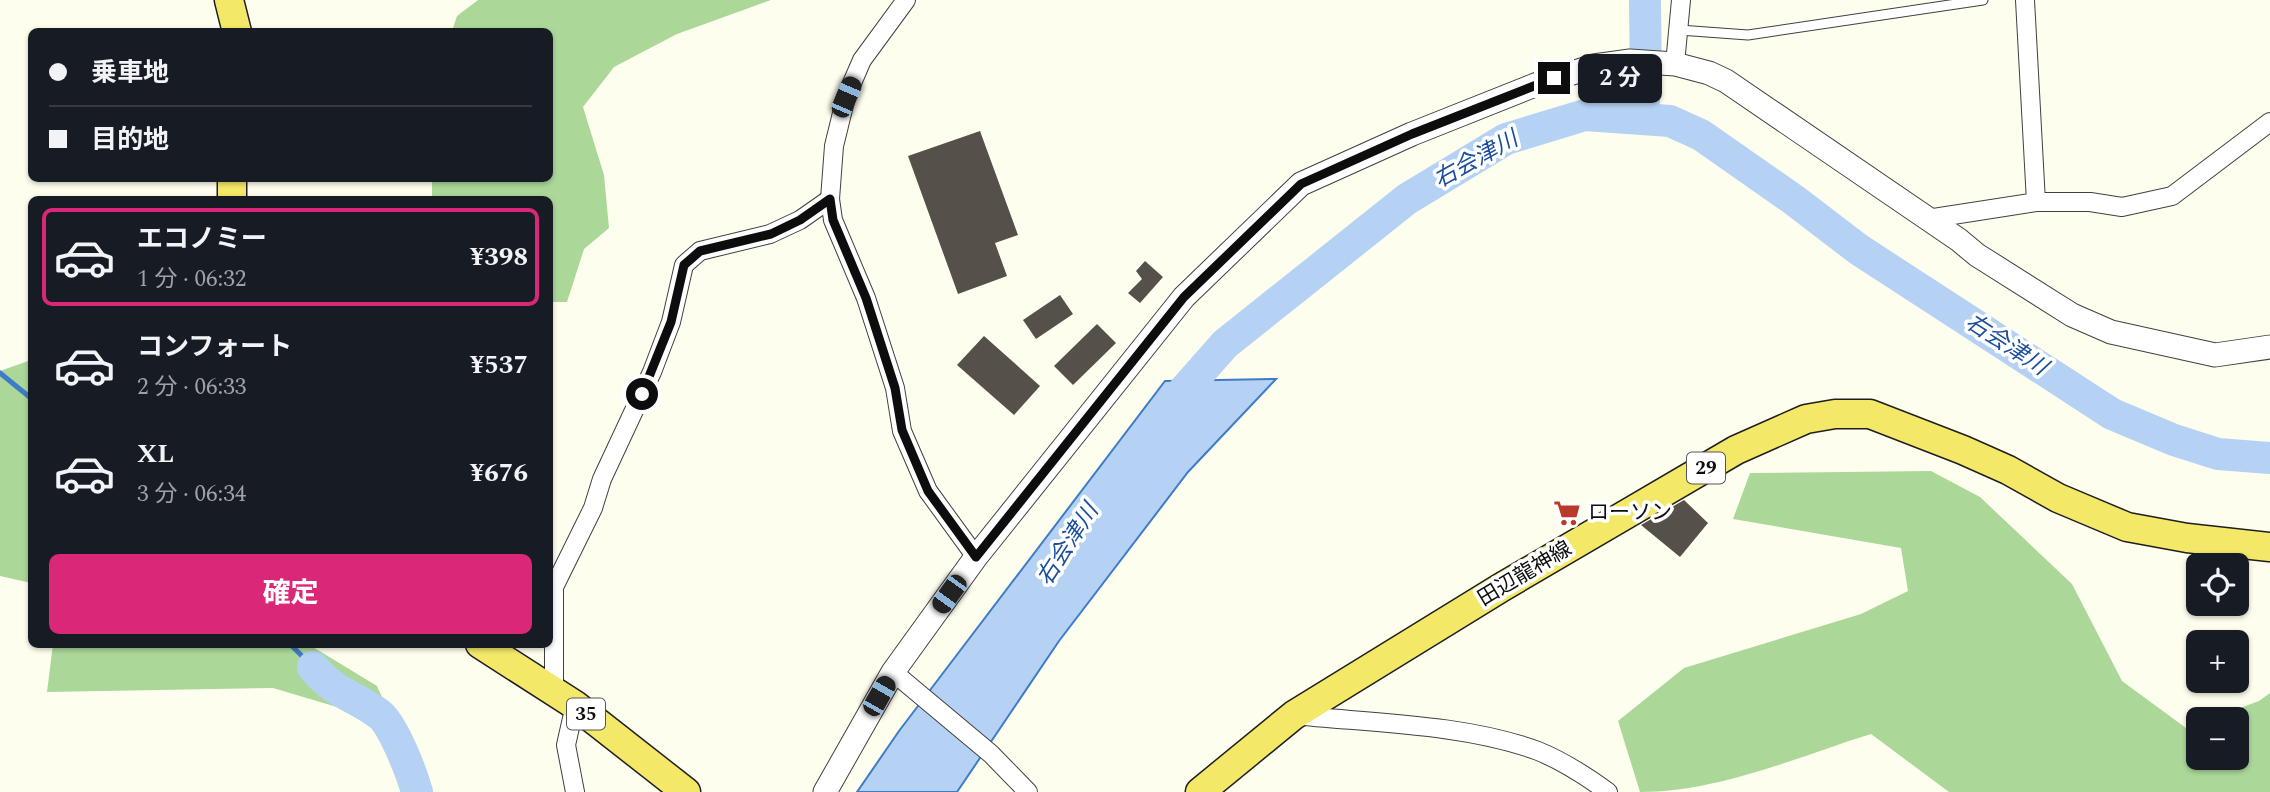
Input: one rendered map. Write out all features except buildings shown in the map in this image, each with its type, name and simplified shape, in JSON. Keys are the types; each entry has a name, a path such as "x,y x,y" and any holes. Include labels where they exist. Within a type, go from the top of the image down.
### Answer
{"main road":[{"path":"229,0 236,28"},
{"name":"田辺龍神線","path":"1200,792 1294,715 1502,587 1736,450 1806,419 1835,414 1870,414 1975,455 2058,498 2127,527 2187,538 2270,547"},
{"name":"35","path":"486,648 564,698 686,792"}],"street":[{"path":"906,0 862,60 846,97 834,146 830,199 833,220 866,298 895,388 902,430 928,491 976,557"},
{"path":"1670,64 1679,30 1681,0"},
{"path":"2025,0 2036,202"},
{"path":"825,792 893,672 976,557 1184,297 1301,184 1412,134 1535,85 1594,66 1630,61 1670,64 1709,73 1726,81 1977,255 2072,315 2111,332 2215,355 2270,346"},
{"path":"1927,219 2036,202 2090,202 2122,206 2172,196 2270,122"},
{"path":"575,792 566,746 554,587 593,508 602,479 652,372 671,322 684,265 700,251 771,234 800,220 830,199"},
{"path":"893,672 991,754 1028,792"},
{"path":"1294,715 1475,733 1539,751 1584,774 1608,792"}],"lane":[{"path":"1679,30 1748,35 1983,0"}],"green space":[{"path":"478,0 771,0 677,34 614,67 583,107 604,175 609,228 584,249 567,302 553,302 553,196 432,196 432,182 553,182 553,28 453,28 457,16"},
{"path":"28,361 28,582 0,576 0,371"},
{"path":"1931,471 1980,497 2072,584 2122,681 2186,728 2186,770 2249,770 2249,707 2243,707 2259,701 2270,693 2270,792 1949,792 1871,734 1728,780 1640,792 1618,721 1684,668 1861,614 1908,591 1901,548 1733,519 1750,473"},
{"path":"52,648 315,648 377,686 394,724 273,688 47,692"}],"water":[{"path":"1276,379 1188,472 1059,641 957,792 857,792 899,731 1165,381"}],"waterway":[{"path":"1641,118 1646,87 1645,0"},
{"name":"右会津川","path":"1165,412 1225,344 1407,199 1506,139 1585,115 1670,121 1701,135 1858,249 2112,414 2174,440 2218,454 2270,458"},
{"path":"0,373 28,396"},
{"path":"294,648 313,667"},
{"path":"313,667 328,683 384,719 401,750 417,792"}],"place":[{"name":"ローソン","path":"1567,513"}],"route":[{"path":"642,394 671,322 684,265 700,251 771,234 800,220 830,199 833,220 866,298 895,388 902,430 928,491 976,557 1184,297 1301,184 1412,134 1554,78"}]}
